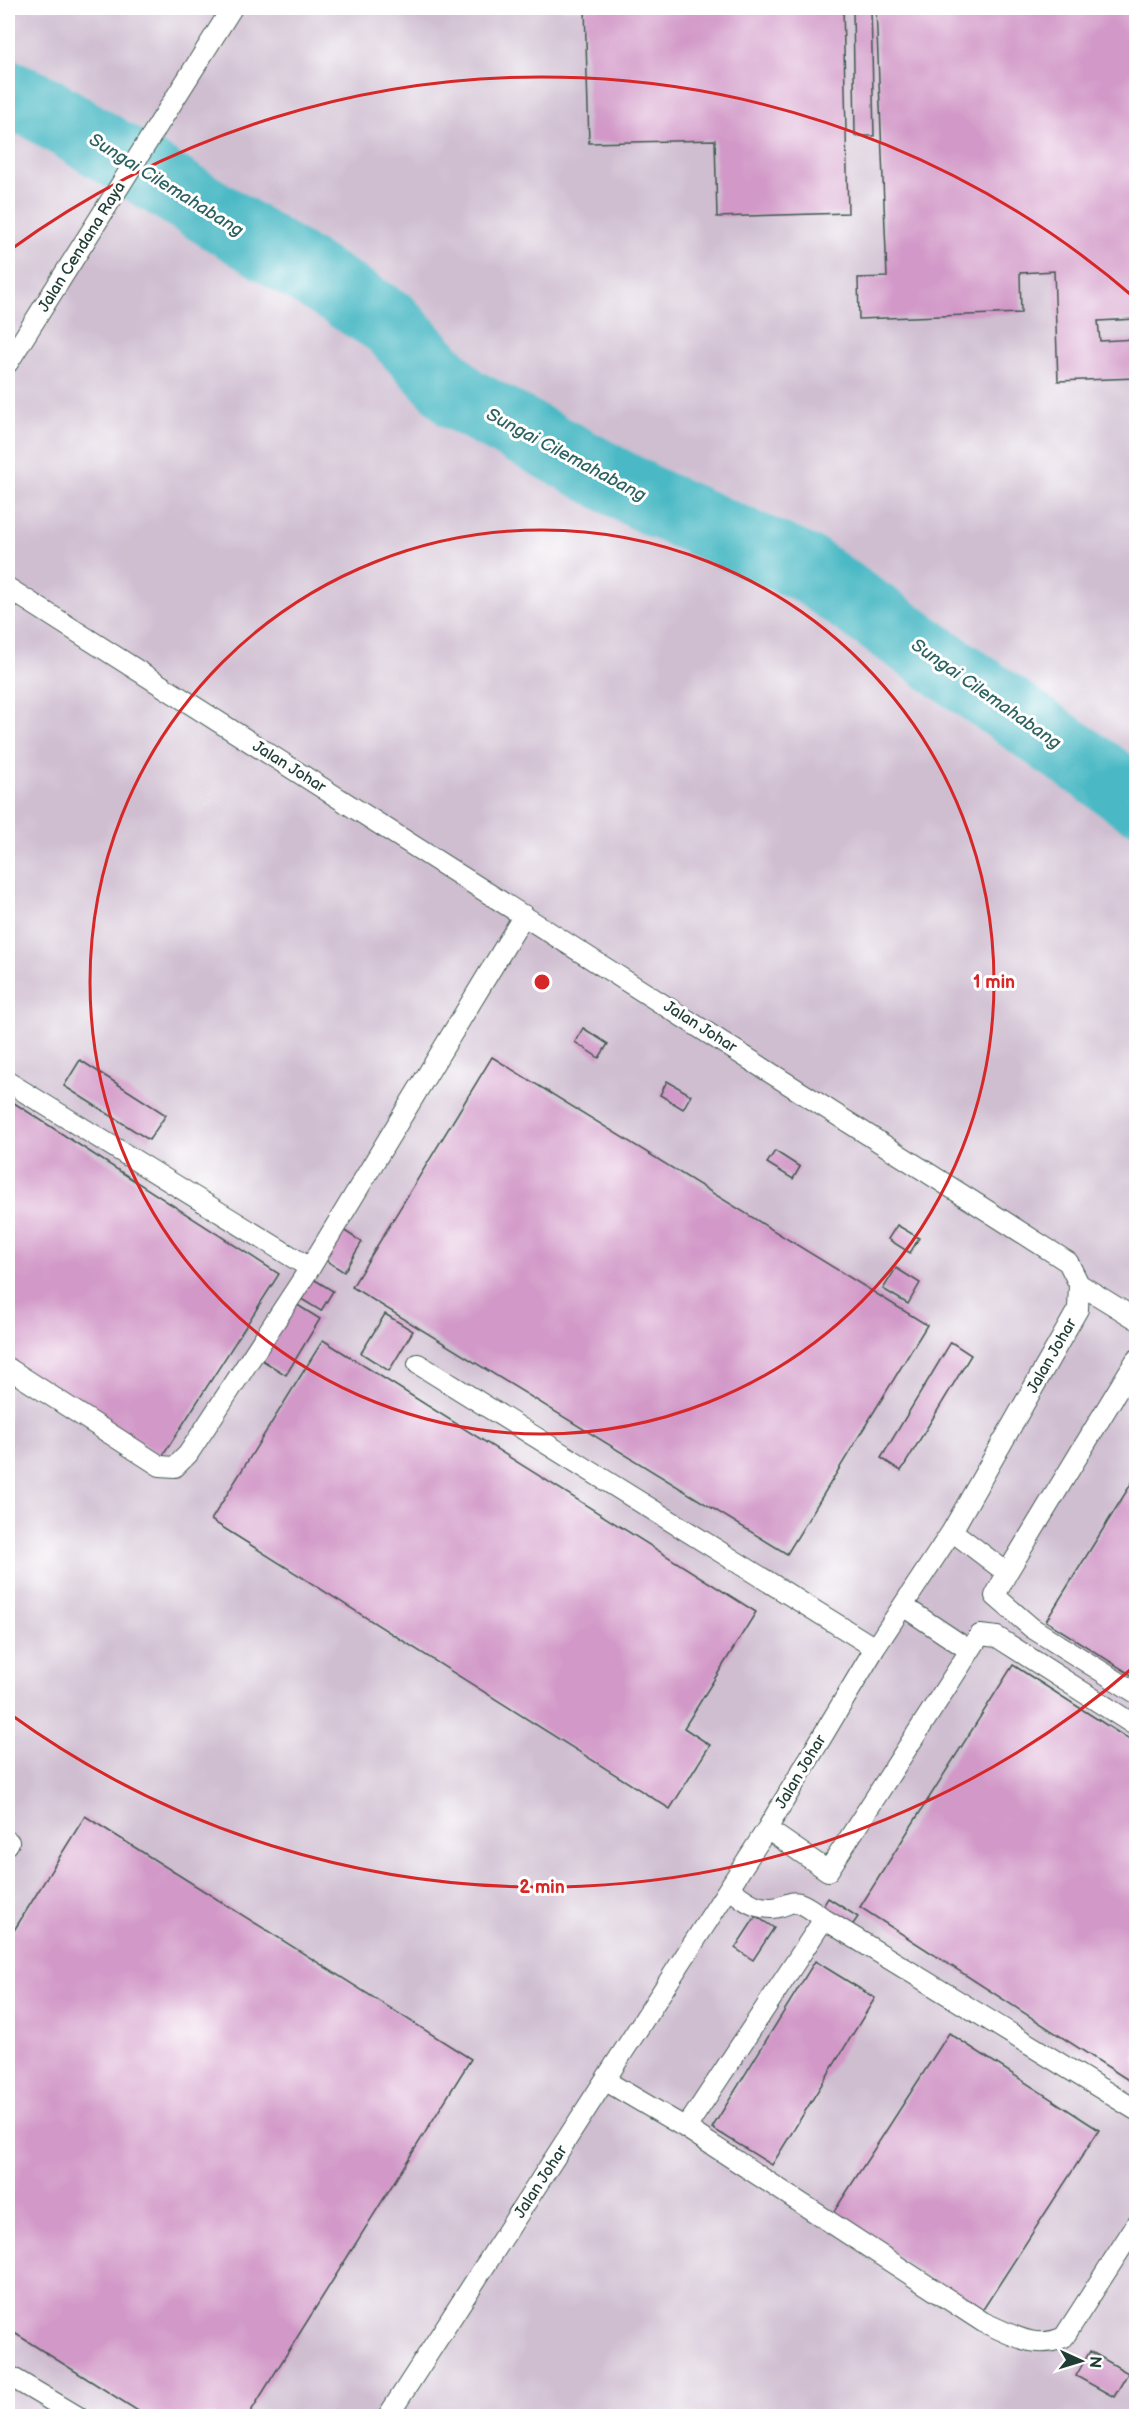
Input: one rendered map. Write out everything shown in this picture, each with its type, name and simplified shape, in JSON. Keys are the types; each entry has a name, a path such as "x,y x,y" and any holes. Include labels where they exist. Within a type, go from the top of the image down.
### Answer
{"lane":[{"name":"Jalan Cendana Raya","path":"8,363 232,8"},
{"name":"Jalan Johar","path":"8,588 1068,1262 1079,1284 1078,1309 952,1531 875,1648 767,1829 388,2416"},
{"path":"8,1368 160,1466 175,1467 188,1454 310,1268 524,915"},
{"path":"8,1082 310,1268"},
{"path":"1079,1284 1137,1319"},
{"path":"1137,1360 995,1596 1032,1628 1137,1693"},
{"path":"418,1364 875,1648"},
{"path":"952,1531 1007,1573"},
{"path":"903,1606 969,1650"},
{"path":"767,1829 828,1871 980,1635 997,1637 1137,1726"},
{"path":"729,1888 748,1902 761,1907 780,1906 793,1900 805,1904 824,1919 1137,2110"},
{"path":"686,2128 824,1919"},
{"path":"606,2081 686,2128 983,2322 1027,2341 1048,2344 1064,2337 1137,2225"},
{"path":"8,2375 77,2416"}],"shaded area":[{"path":"8,8 1136,8 1136,2416 8,2416"}],"building":[{"path":"585,8 843,8 848,213 717,217 715,140 589,143"},
{"path":"853,8 871,8 874,136 855,136"},
{"path":"876,8 1136,8 1136,319 1098,321 1100,341 1136,339 1136,378 1058,381 1054,271 1020,273 1021,313 859,319 858,278 887,277"},
{"path":"583,1028 608,1044 599,1058 575,1042"},
{"path":"492,1057 927,1325 787,1554 352,1287"},
{"path":"80,1060 166,1115 149,1140 64,1086"},
{"path":"667,1081 691,1095 683,1109 660,1095"},
{"path":"8,1099 279,1274 162,1457 8,1358"},
{"path":"775,1151 800,1167 793,1179 767,1163"},
{"path":"897,1225 919,1238 910,1253 888,1239"},
{"path":"340,1228 362,1242 344,1272 322,1258"},
{"path":"896,1268 920,1283 908,1304 883,1289"},
{"path":"310,1277 333,1291 321,1311 298,1297"},
{"path":"291,1301 320,1319 286,1375 257,1357"},
{"path":"385,1314 413,1331 389,1371 361,1353"},
{"path":"323,1340 756,1612 684,1728 710,1745 670,1809 211,1520"},
{"path":"951,1342 971,1355 901,1471 881,1458"},
{"path":"1136,1476 1136,1678 1046,1621"},
{"path":"1013,1665 1136,1744 1136,2085 860,1907"},
{"path":"85,1816 471,2059 248,2416 146,2416 8,2329 8,1940"},
{"path":"828,1898 858,1917 851,1927 822,1908"},
{"path":"756,1916 774,1928 753,1960 735,1948"},
{"path":"815,1961 875,1998 772,2165 712,2128"},
{"path":"949,2033 1099,2130 982,2311 833,2213"},
{"path":"1090,2351 1128,2373 1114,2397 1076,2376"}],"waterway":[{"name":"Sungai Cilemahabang","path":"8,93 41,108 390,323 460,398 653,502 809,570 1136,799"}]}
